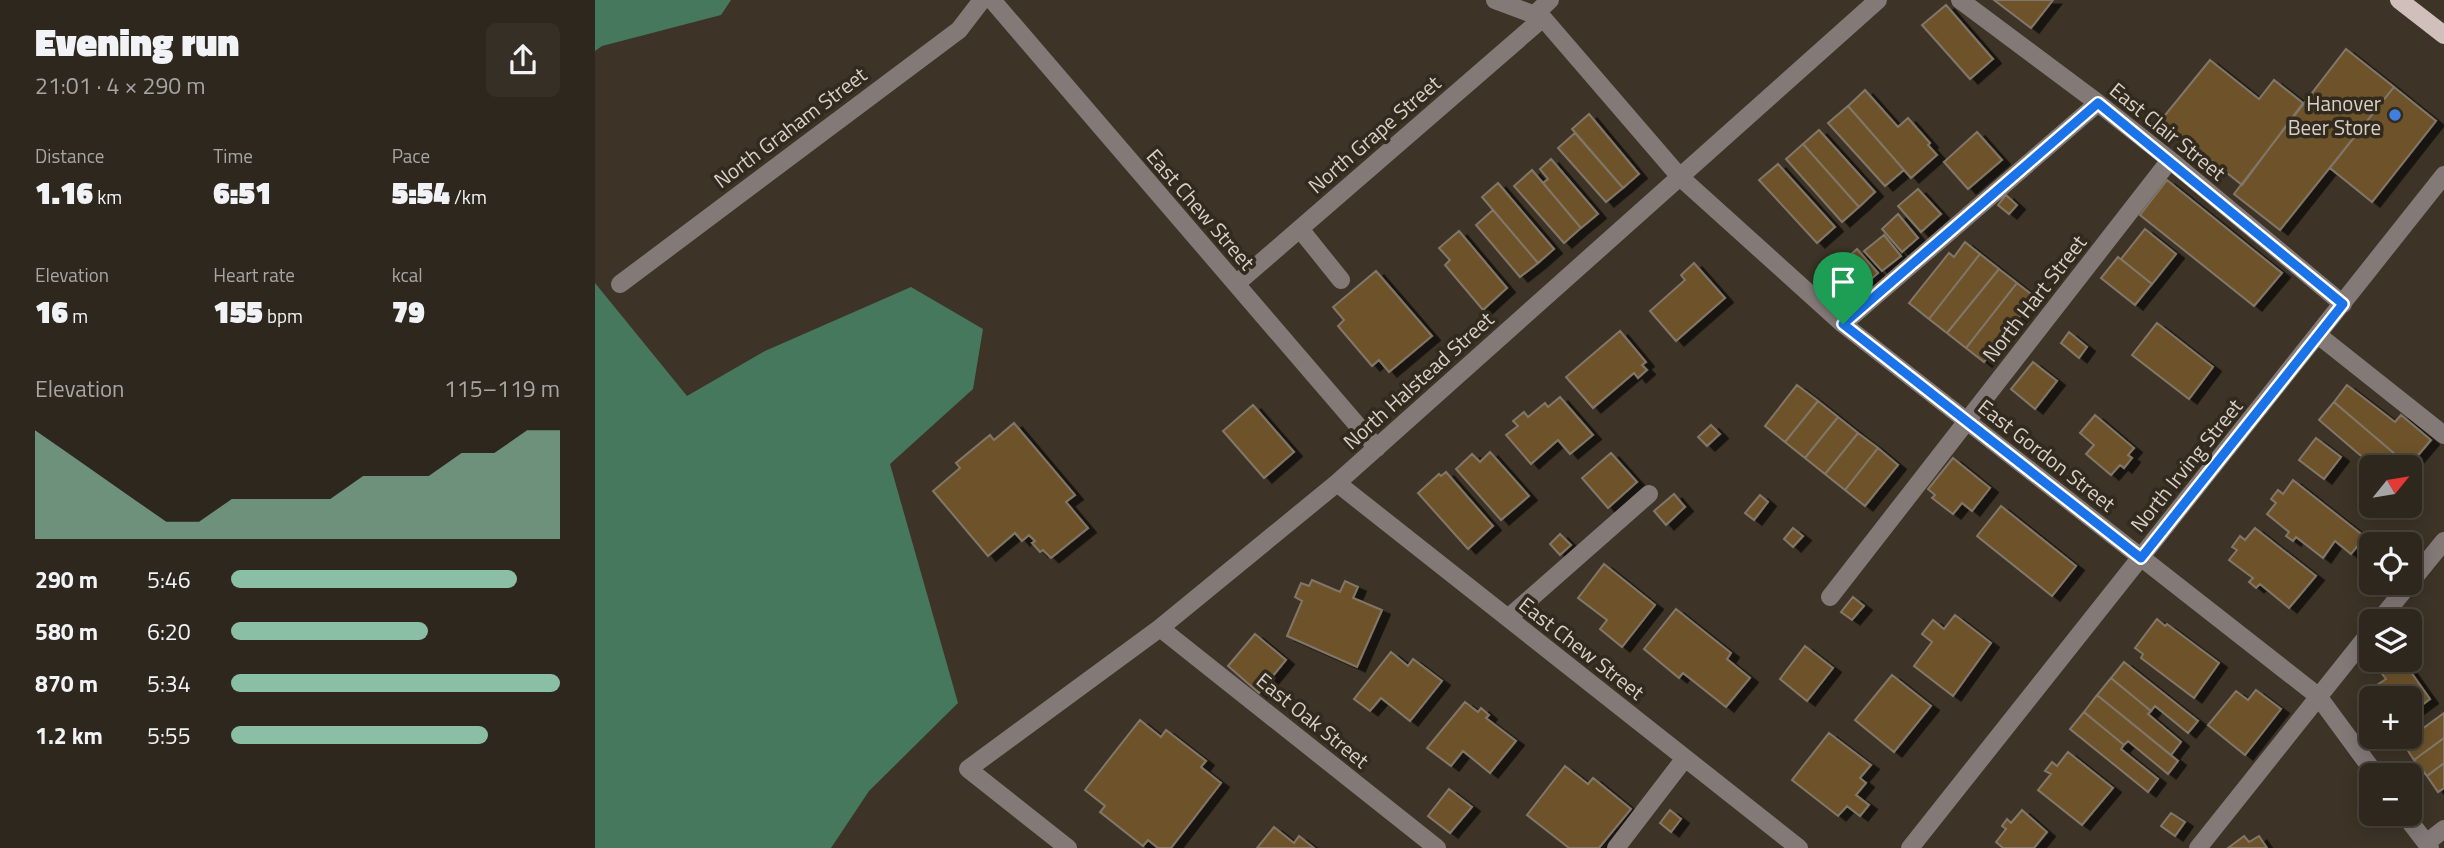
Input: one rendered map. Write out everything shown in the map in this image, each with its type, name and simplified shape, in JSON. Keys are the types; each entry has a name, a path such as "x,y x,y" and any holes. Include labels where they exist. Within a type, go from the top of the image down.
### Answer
{"main road":[{"path":"2399,0 2444,35"}],"street":[{"name":"North Graham Street","path":"619,284 958,30 982,0"},
{"name":"East Chew Street","path":"992,0 1377,448"},
{"path":"1495,0 1538,16"},
{"name":"North Grape Street","path":"1236,284 1538,16 1551,0"},
{"name":"North Halstead Street","path":"1067,848 968,769 1160,628 1337,483 1878,0"},
{"name":"East Clair Street","path":"1960,0 2170,160 2343,304"},
{"name":"East Gordon Street","path":"1538,16 1680,177 1843,324 2318,696 2367,763"},
{"path":"1843,324 2098,103"},
{"name":"North Hart Street","path":"1831,597 2170,160"},
{"name":"North Irving Street","path":"1910,848 2444,175"},
{"path":"1300,229 1341,280"},
{"path":"2318,335 2444,435"},
{"name":"East Chew Street","path":"1337,483 1799,848"},
{"path":"1508,618 1649,494"},
{"path":"2389,609 2444,541"},
{"name":"East Oak Street","path":"1160,628 1437,848"},
{"path":"2198,848 2359,646"},
{"path":"1616,848 1685,758"},
{"path":"2413,826 2428,845 2444,829"}],"green space":[{"path":"595,0 731,0 721,15 602,46 595,51"},
{"path":"595,283 687,396 765,351 911,287 983,329 973,389 890,464 958,703 869,791 831,848 595,848"}],"building":[{"path":"1994,0 2053,0 2031,28"},
{"path":"1946,5 1993,59 1970,79 1922,25"},
{"path":"2346,49 2394,87 2280,230 2234,194"},
{"path":"2210,60 2259,99 2274,80 2303,103 2242,185 2161,120"},
{"path":"2394,87 2436,121 2372,202 2330,168"},
{"path":"1865,90 1898,127 1908,118 1937,155 1911,178 1848,106"},
{"path":"1848,106 1904,170 1885,186 1828,123"},
{"path":"1589,114 1639,174 1623,188 1572,129"},
{"path":"1819,130 1875,192 1859,207 1803,144"},
{"path":"1977,132 2002,160 1968,189 1944,162"},
{"path":"1575,133 1623,188 1606,202 1558,148"},
{"path":"1803,144 1859,207 1842,222 1786,159"},
{"path":"1551,159 1598,214 1581,228 1543,183 1548,179 1540,169"},
{"path":"1778,164 1835,227 1817,243 1759,180"},
{"path":"1532,170 1581,228 1564,243 1514,186"},
{"path":"2167,180 2282,273 2254,306 2140,215"},
{"path":"1498,183 1554,249 1538,263 1482,197"},
{"path":"1918,189 1941,214 1921,232 1898,206"},
{"path":"2006,195 2017,205 2009,214 1998,205"},
{"path":"1493,210 1538,263 1520,277 1476,225"},
{"path":"1898,214 1918,238 1902,252 1882,229"},
{"path":"2145,229 2176,254 2152,284 2121,259"},
{"path":"1459,231 1507,288 1483,310 1445,265 1450,260 1439,248"},
{"path":"1884,235 1901,256 1882,271 1864,251"},
{"path":"1965,242 1980,254 1929,319 1909,303 1949,253 1954,257"},
{"path":"1857,249 1878,273 1860,289 1839,265"},
{"path":"1980,254 1999,269 1947,333 1929,319"},
{"path":"2118,257 2152,284 2135,305 2101,278"},
{"path":"1694,263 1725,298 1676,341 1650,311 1685,280 1681,275"},
{"path":"1999,269 2017,283 1966,348 1947,333"},
{"path":"1376,271 1432,336 1389,372 1379,360 1372,366 1338,326 1344,320 1333,307"},
{"path":"2017,283 2035,297 1984,362 1966,348"},
{"path":"2157,323 2213,367 2189,399 2132,355"},
{"path":"1620,331 1646,362 1642,365 1647,370 1638,378 1634,373 1593,408 1566,377"},
{"path":"2069,332 2087,347 2079,358 2061,343"},
{"path":"2033,362 2057,381 2035,409 2011,389"},
{"path":"1797,385 1818,401 1785,442 1765,426"},
{"path":"2347,385 2395,422 2401,415 2431,440 2418,455 2396,455 2334,402"},
{"path":"1560,397 1593,435 1570,454 1558,440 1531,464 1506,435 1518,426 1513,421 1524,412 1528,417 1545,403 1548,407"},
{"path":"1818,401 1838,417 1805,458 1785,442"},
{"path":"2334,402 2396,455 2360,455 2319,420"},
{"path":"1253,405 1294,452 1264,478 1223,431"},
{"path":"2095,415 2134,448 2128,455 2132,458 2124,468 2120,465 2111,475 2086,454 2094,445 2080,433"},
{"path":"1838,417 1858,433 1825,474 1805,458"},
{"path":"1014,423 1075,495 1066,502 1088,528 1051,558 1043,550 1040,552 1029,535 1022,541 1015,533 988,556 933,491 960,468 956,463 990,435 994,440"},
{"path":"1711,425 1720,434 1707,446 1698,437"},
{"path":"1858,433 1878,448 1845,490 1825,474"},
{"path":"2316,438 2341,457 2324,479 2299,460"},
{"path":"1878,448 1898,465 1865,506 1845,490"},
{"path":"1490,452 1529,496 1501,520 1456,469 1472,454 1480,462"},
{"path":"1611,453 1637,482 1608,508 1582,478"},
{"path":"1953,458 1990,488 1972,511 1962,503 1953,514 1932,498 1935,495 1928,489"},
{"path":"1446,472 1493,526 1468,549 1418,493 1439,474 1441,476"},
{"path":"2293,480 2359,532 2359,544 2351,554 2335,541 2323,558 2296,537 2293,541 2286,536 2289,532 2267,514 2276,503 2271,499 2278,490 2283,494"},
{"path":"1674,494 1685,507 1666,525 1654,511"},
{"path":"1760,495 1768,502 1754,520 1745,513"},
{"path":"2001,506 2076,566 2052,596 1977,536"},
{"path":"1793,528 1803,536 1793,547 1784,539"},
{"path":"2255,528 2316,576 2289,608 2260,584 2256,588 2249,582 2253,578 2229,560 2237,550 2232,547 2240,536 2245,540"},
{"path":"1560,534 1571,545 1560,555 1550,544"},
{"path":"1604,564 1655,605 1622,647 1600,629 1607,620 1578,598"},
{"path":"1312,580 1340,592 1345,581 1358,587 1353,598 1382,610 1357,667 1287,636 1302,601 1295,597 1301,583 1309,586"},
{"path":"1853,597 1864,606 1852,620 1841,612"},
{"path":"1676,609 1731,653 1727,659 1750,678 1726,707 1683,673 1679,678 1644,649"},
{"path":"1955,615 1991,643 1953,696 1914,666 1932,642 1922,634 1933,620 1944,629"},
{"path":"2157,619 2219,663 2194,698 2141,658 2143,654 2135,648"},
{"path":"1255,634 1286,660 1259,693 1228,666"},
{"path":"1805,646 1833,668 1807,701 1780,679"},
{"path":"1391,652 1408,666 1413,659 1442,681 1410,721 1381,698 1370,711 1354,699"},
{"path":"2124,662 2198,721 2188,733 2155,706 2151,711 2111,678"},
{"path":"2381,672 2411,672 2421,686 2377,685 2386,679"},
{"path":"1892,675 1931,706 1894,752 1855,720"},
{"path":"2111,678 2151,711 2148,714 2181,742 2171,755 2097,695"},
{"path":"2422,688 2430,699 2422,705"},
{"path":"2256,690 2281,709 2245,755 2208,725 2236,691 2248,700"},
{"path":"2097,695 2178,761 2168,774 2128,741 2124,745 2084,712"},
{"path":"1465,702 1478,712 1481,708 1489,715 1486,718 1516,741 1490,773 1463,751 1451,766 1427,748"},
{"path":"2084,712 2124,745 2121,749 2158,779 2148,792 2070,729"},
{"path":"2444,713 2444,738 2414,760 2407,749 2422,749 2422,729"},
{"path":"1140,720 1161,737 1166,730 1206,761 1201,767 1221,783 1171,848 1158,848 1148,840 1143,846 1100,812 1105,806 1085,790"},
{"path":"1829,733 1871,765 1860,778 1866,783 1856,795 1869,805 1860,816 1847,806 1838,816 1792,780"},
{"path":"2444,738 2444,763 2427,776 2422,770 2422,763 2414,760"},
{"path":"2068,752 2113,788 2082,825 2038,790 2051,774 2045,771 2052,762 2057,766"},
{"path":"2444,763 2444,788 2438,792 2427,776"},
{"path":"1565,766 1588,784 1593,778 1631,809 1599,848 1569,848 1527,815"},
{"path":"1449,789 1472,807 1450,833 1428,816"},
{"path":"1670,810 1681,819 1671,832 1660,823"},
{"path":"2022,810 2047,832 2034,848 2003,848 1996,842 2006,829 2002,826 2007,819 2011,823"},
{"path":"2171,813 2185,822 2175,836 2161,826"},
{"path":"1274,827 1294,843 1299,836 1314,848 1257,848"},
{"path":"2244,836 2249,842 2259,836 2267,848 2228,848"}],"place":[{"name":"Hanover Beer Store","path":"2395,115"}],"route":[{"path":"2098,103 2343,304 2141,558 1843,324 2098,103"}]}
